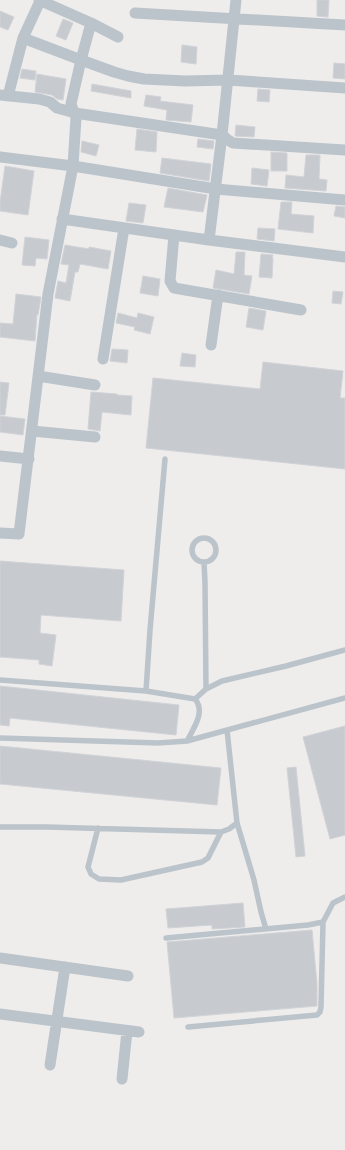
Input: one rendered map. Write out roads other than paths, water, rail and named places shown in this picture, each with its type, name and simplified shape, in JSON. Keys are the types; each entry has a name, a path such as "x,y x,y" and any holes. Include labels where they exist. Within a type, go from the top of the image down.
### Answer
{"street":[{"path":"118,37 40,0 22,38 4,95 39,99 50,102 58,108 75,113 222,135 233,143 345,150"},
{"path":"209,240 216,189 236,0"},
{"path":"135,13 345,24"},
{"path":"0,533 19,534 48,294 73,166 76,118 71,104 91,23"},
{"path":"22,38 114,72 144,79 185,81 228,80 345,88"},
{"path":"0,157 73,166 216,189 345,200"},
{"path":"62,219 209,240 345,257"},
{"path":"103,359 124,228"},
{"path":"174,235 170,281 174,288 301,310"},
{"path":"0,240 12,243"},
{"path":"211,345 218,296"},
{"path":"38,376 95,385"},
{"path":"32,431 95,437"},
{"path":"0,456 29,459"},
{"path":"0,958 128,976"},
{"path":"50,1065 65,967"},
{"path":"0,1014 138,1032"},
{"path":"122,1079 127,1031"}],"lane":[{"path":"146,691 165,459"},
{"path":"205,537 213,541 216,553 212,560 204,562 196,560 191,549 194,542 205,537"},
{"path":"204,562 206,689"},
{"path":"195,699 206,689 222,681 345,650"},
{"path":"0,680 146,691 195,699 198,702 198,720 187,741"},
{"path":"0,738 158,743 187,741 345,698"},
{"path":"228,730 237,823 254,880 266,929"},
{"path":"0,827 98,828 221,832 229,829 237,823"},
{"path":"98,828 88,866 91,874 99,879 121,880 202,862 208,858 221,832"},
{"path":"188,1027 317,1015 320,1012 321,1007 323,922 333,903 345,897"},
{"path":"166,938 308,925 323,922"}]}
